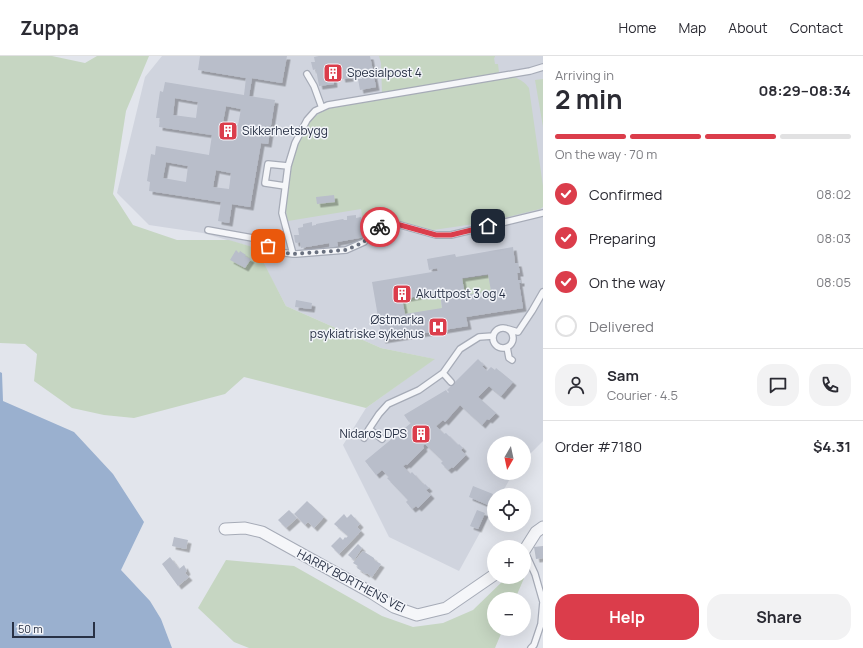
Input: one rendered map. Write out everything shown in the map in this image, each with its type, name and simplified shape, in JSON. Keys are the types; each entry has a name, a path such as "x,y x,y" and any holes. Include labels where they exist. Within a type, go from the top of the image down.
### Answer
{"street":[{"path":"531,540 536,532 543,527"},
{"name":"HARRY BORTHENS VEI","path":"225,529 245,528 262,532 372,593 394,607 417,615 446,608 487,580"}],"lane":[{"path":"293,254 282,213 288,166 295,143 307,120 315,111 328,105 543,68"},
{"path":"307,74 314,86 322,108"},
{"path":"285,186 265,183 268,164 288,166"},
{"path":"208,230 258,239 278,252 293,254 346,250 364,242 375,228 393,223 436,235 451,235 543,213"},
{"path":"508,329 513,337 512,343 507,347 502,348 496,345 493,340 493,336 496,331 502,328 508,329 518,332 543,292"},
{"path":"364,438 379,414 388,404 419,390 443,373 460,349 479,338 493,336"},
{"path":"507,347 509,358 512,360"},
{"path":"443,373 451,382"},
{"path":"370,429 382,439"},
{"path":"531,565 543,602 542,624 534,645 531,648"}],"shaded area":[{"name":"Østmarka psykiatriske sykehus","path":"162,56 543,56 543,441 531,453 531,436 487,436 487,480 509,480 505,488 487,488 487,520 459,571 389,537 343,445 366,408 434,359 381,348 286,306 255,248 203,233 149,225 117,193 145,77"}],"green space":[{"path":"0,56 52,56 85,63 97,56 149,56 126,111 113,194 133,225 177,240 229,240 256,248 286,306 381,348 435,359 366,408 244,377 225,394 134,418 104,415 72,408 34,381 37,354 25,344 0,343"},
{"path":"379,56 495,56 495,64 498,64 499,72 496,74 382,93 381,63"},
{"path":"514,77 523,81 529,88 543,186 543,207 540,209 488,222 433,230 391,219 376,225 365,235 361,209 288,221 286,199 295,154 305,128 318,114 332,108"},
{"path":"543,79 543,127 535,80"},
{"path":"489,275 491,292 465,296 462,279"},
{"path":"440,293 442,309 405,315 402,300"},
{"path":"226,560 294,566 382,616 413,627 443,623 473,610 487,596 487,636 500,636 495,648 249,648 234,642 198,608"},
{"path":"500,584 522,584 518,592 492,592"}],"water":[{"path":"0,372 2,373 3,401 74,432 113,474 144,522 121,570 150,601 161,619 172,648 0,648"}],"building":[{"name":"Sikkerhetsbygg","path":"200,56 287,56 282,83 252,78 249,96 275,100 268,144 261,143 250,207 232,204 229,223 218,221 221,202 149,191 150,182 147,181 151,154 155,155 156,146 209,155 212,135 159,127 160,118 156,118 160,91 163,92 165,82 244,95 246,78 198,70","holes":["175,98 198,102 196,118 173,115","226,106 241,109 238,125 223,122","166,162 188,166 186,182 163,178","216,170 231,173 229,189 213,187"]},
{"name":"Spesialpost 4","path":"370,56 376,87 360,90 358,79 362,79 361,71 349,73 350,78 342,79 341,74 333,75 334,84 319,86 316,69 313,70 311,62 315,62 314,57"},
{"path":"334,195 335,202 317,204 316,197"},
{"path":"356,215 356,218 361,217 365,237 337,242 338,246 330,248 329,243 301,248 300,242 295,242 294,235 299,235 298,228 303,227 303,224 312,222 312,226 343,219 347,220 347,216"},
{"name":"Akuttpost 3 og 4","path":"513,247 515,263 518,263 520,273 517,273 518,280 521,280 521,283 519,283 523,308 466,317 468,326 382,340 372,282 438,271 437,268 429,270 427,259 455,254 456,257","holes":["488,274 491,291 465,295 462,278","440,292 442,308 405,314 402,299"]},
{"path":"236,250 239,253 240,251 251,259 245,268 230,260"},
{"path":"296,300 312,303 311,309 295,307"},
{"name":"Nidaros DPS","path":"478,359 487,371 491,367 495,370 496,368 513,382 501,396 489,386 478,397 496,413 489,420 487,419 482,425 460,405 445,422 443,420 436,426 444,434 446,433 458,445 459,444 463,448 461,450 466,455 453,468 452,467 448,470 441,463 443,461 425,444 423,446 424,448 407,465 406,464 403,466 410,474 412,472 424,485 425,484 429,488 426,490 431,495 418,508 416,506 412,509 406,502 408,500 387,478 389,477 382,470 376,475 365,461 411,423 404,415 446,390 448,393 449,392 447,390"},
{"path":"473,486 487,492 487,505 469,497"},
{"path":"307,501 324,517 314,528 308,522 305,525 294,514"},
{"path":"289,510 297,518 286,528 278,520"},
{"path":"477,510 485,513 478,529 470,526"},
{"path":"344,514 347,518 351,514 360,524 357,527 361,531 339,554 331,546 340,537 343,540 348,536 334,524"},
{"path":"174,537 188,540 186,549 172,546"},
{"path":"358,544 362,548 354,560 348,555"},
{"path":"543,546 543,558 536,559 534,547"},
{"path":"363,551 381,564 372,577 357,568 358,566 353,563"},
{"path":"170,557 179,569 184,565 187,571 185,573 189,577 178,586 162,564"}],"way so far":[{"path":"268,246 278,252 293,254 346,250 364,242 375,228 380,227"}],"place":[{"name":"Spesialpost 4","path":"333,73"},
{"name":"Sikkerhetsbygg","path":"228,131"},
{"name":"Akuttpost 3 og 4","path":"402,294"},
{"name":"Østmarka psykiatriske sykehus","path":"438,327"},
{"name":"Nidaros DPS","path":"421,434"}],"route":[{"path":"380,227 393,223 436,235 451,235 488,226"}]}
